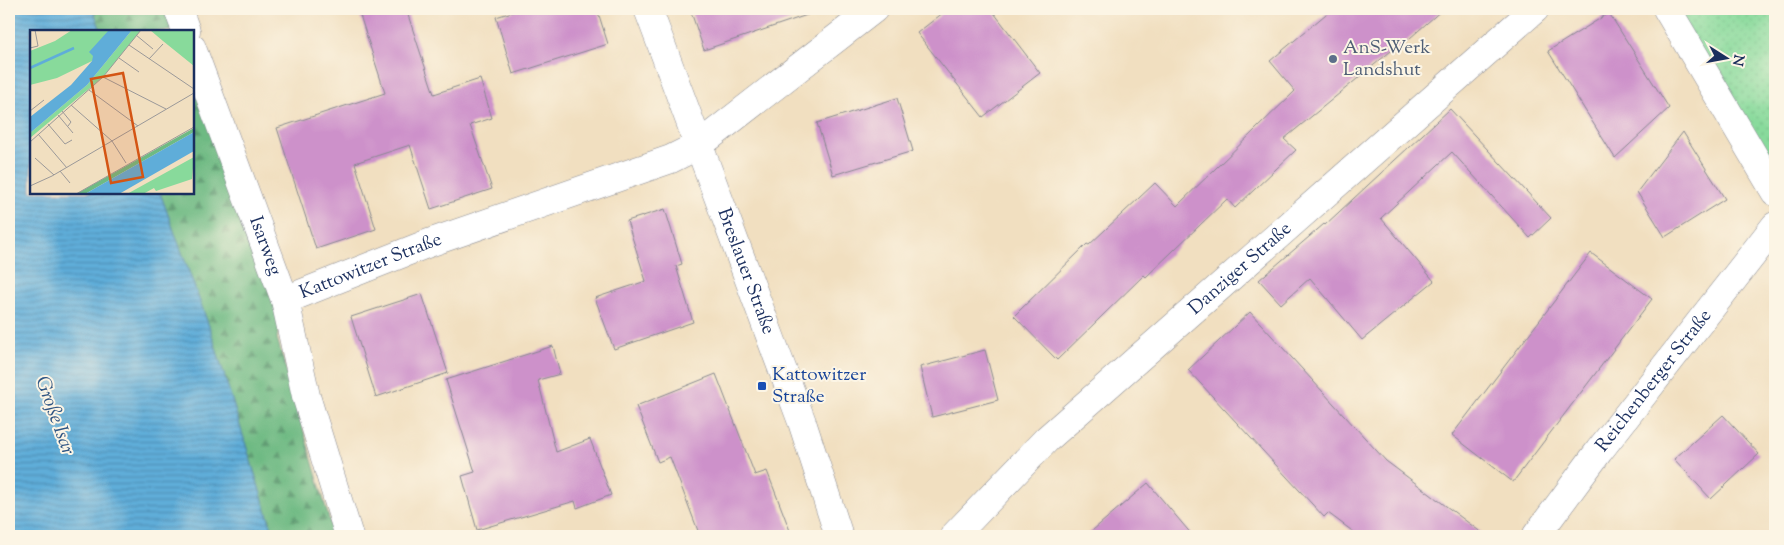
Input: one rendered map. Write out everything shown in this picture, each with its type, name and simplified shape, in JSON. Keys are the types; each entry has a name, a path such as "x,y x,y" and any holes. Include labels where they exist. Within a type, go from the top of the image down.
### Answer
{"street":[{"path":"178,9 186,30"},
{"name":"Breslauer Straße","path":"648,9 802,422 839,536"},
{"name":"Kattowitzer Straße","path":"286,300 429,243 671,159 699,145 874,9"},
{"name":"Danziger Straße","path":"954,536 1047,439 1535,9"},
{"path":"1667,9 1775,192"},
{"name":"Isarweg","path":"194,53 286,300 306,396 349,536"},
{"name":"Reichenberger Straße","path":"1536,536 1599,451 1775,226"}],"green space":[{"path":"93,9 178,9 186,30 101,30"},
{"path":"1667,9 1775,9 1775,192"},
{"path":"194,51 285,300 277,338 334,536 274,536 210,329 160,194 194,194"}],"water":[{"name":"Große Isar","path":"9,9 93,9 101,30 30,30 30,194 160,194 210,329 274,536 9,536"}],"building":[{"path":"358,9 406,9 434,94 480,79 492,118 470,125 492,189 431,209 410,145 355,163 376,229 316,249 277,128 385,93"},
{"path":"522,9 597,9 608,44 513,74 496,17"},
{"path":"690,9 810,9 810,14 704,50"},
{"path":"948,9 991,9 1040,73 983,117 917,33"},
{"path":"1332,9 1443,9 1393,53 1391,51 1284,139 1296,150 1235,208 1227,199 1146,277 1144,275 1057,360 1014,316 1087,244 1089,245 1155,183 1177,206 1295,91 1270,61"},
{"path":"1609,13 1669,108 1615,158 1548,51"},
{"path":"897,98 913,151 833,175 817,123"},
{"path":"1450,109 1551,218 1530,238 1452,152 1381,218 1434,281 1362,340 1310,278 1281,304 1259,280 1325,225"},
{"path":"1683,132 1725,199 1665,237 1637,192"},
{"path":"665,209 682,264 676,266 693,322 614,349 595,298 646,281 627,221"},
{"path":"1591,253 1652,299 1513,482 1452,435"},
{"path":"422,294 448,373 376,397 351,317"},
{"path":"1250,312 1386,461 1486,536 1359,536 1328,513 1324,517 1188,370"},
{"path":"553,346 560,374 538,380 556,452 590,439 611,495 577,508 575,501 477,530 462,476 475,472 446,380"},
{"path":"985,350 998,400 932,417 920,367"},
{"path":"716,374 755,475 767,471 792,536 700,536 670,457 658,462 636,406"},
{"path":"1723,415 1759,454 1711,499 1674,459"},
{"path":"1148,483 1193,536 1086,536"}],"place":[{"name":"AnS-Werk Landshut","path":"1333,59"},
{"name":"Kattowitzer Straße","path":"762,386"}]}
